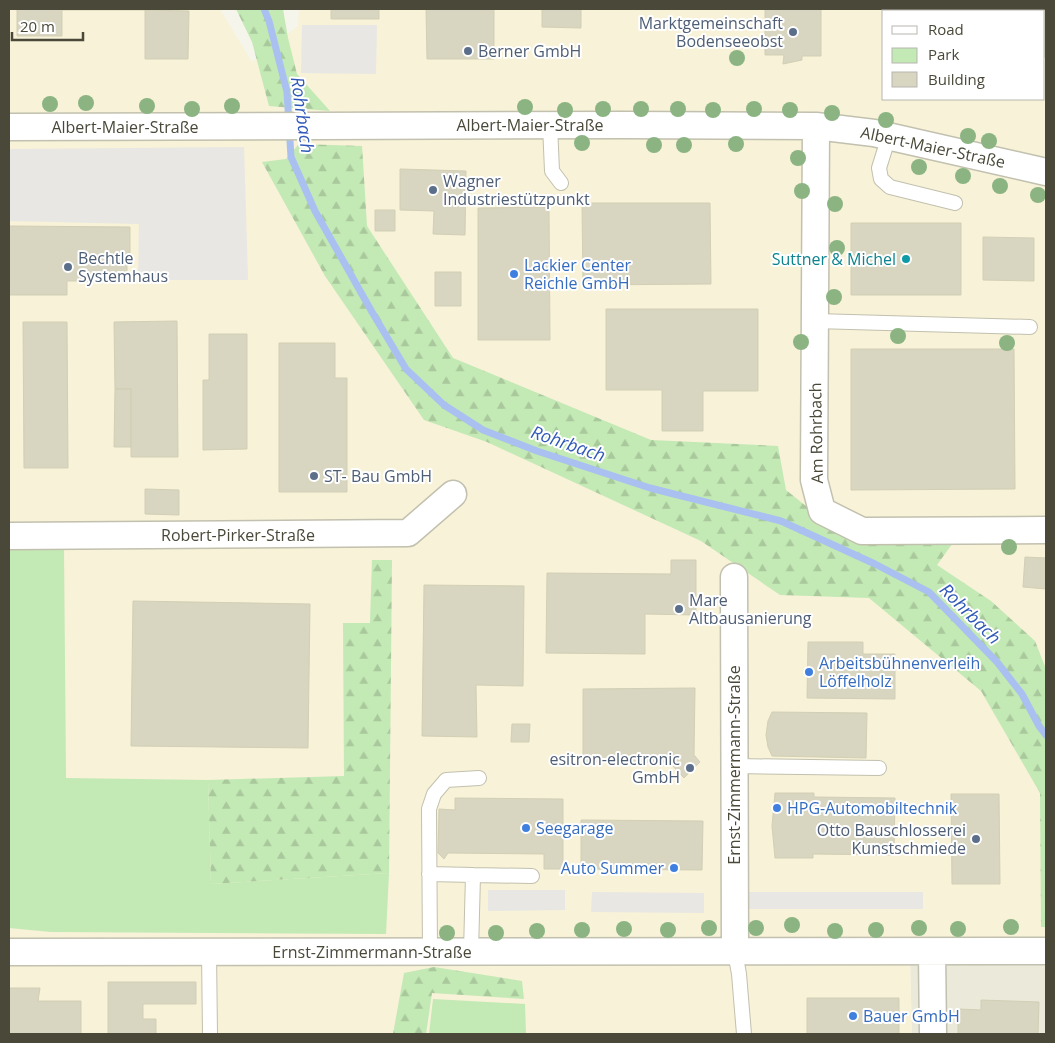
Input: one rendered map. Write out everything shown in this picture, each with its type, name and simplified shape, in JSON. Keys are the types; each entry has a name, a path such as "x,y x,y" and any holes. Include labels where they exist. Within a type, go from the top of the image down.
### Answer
{"street":[{"name":"Albert-Maier-Straße","path":"9,127 816,126 874,133 1046,172"},
{"name":"Am Rohrbach","path":"816,126 814,480 822,511 862,530 1046,530"},
{"name":"Robert-Pirker-Straße","path":"9,536 408,533 453,494"},
{"name":"Ernst-Zimmermann-Straße","path":"734,578 735,952"},
{"name":"Ernst-Zimmermann-Straße","path":"9,952 1046,951"},
{"path":"932,952 933,1034"}],"lane":[{"path":"550,125 552,171 561,183"},
{"path":"889,136 879,168 881,179 890,187 955,203"},
{"path":"815,321 1030,327"},
{"path":"734,766 879,768"},
{"path":"430,952 429,809 434,794 446,780 479,778"},
{"path":"429,874 532,876"},
{"path":"471,952 473,875"},
{"path":"209,952 210,1034"},
{"path":"735,952 739,974 744,1034"}],"shaded area":[{"path":"9,9 220,9 252,62 298,26 299,9 1046,9 1046,946 910,959 912,1034 9,1034"},
{"path":"302,25 377,25 376,74 301,73"},
{"path":"244,147 248,280 138,280 139,224 9,221 9,149"},
{"path":"488,890 565,890 565,910 488,911"},
{"path":"592,892 704,893 704,913 591,912"},
{"path":"749,892 923,892 923,909 749,909"},
{"path":"1046,946 1046,1034 912,1034 910,959"}],"green space":[{"path":"236,9 283,9 297,74 330,111 269,106 252,42"},
{"path":"299,144 362,146 367,226 453,358 651,440 778,446 786,490 832,527 955,540 937,565 991,601 1035,641 1046,669 1046,927 1041,927 1040,793 981,691 869,598 780,595 701,541 487,442 424,420 325,276 262,162 286,159"},
{"path":"64,549 66,778 208,780 211,884 389,873 386,934 51,932 9,928 9,550"},
{"path":"372,560 392,560 389,873 211,884 208,780 344,776 343,623 370,623"},
{"path":"434,967 522,981 524,999 432,993 426,1034 393,1034 404,973"},
{"path":"433,999 525,1004 526,1034 429,1034"}],"building":[{"path":"17,9 168,10 62,10 62,36 17,36"},
{"path":"331,9 379,9 379,19 331,19"},
{"path":"426,9 494,9 494,59 427,59"},
{"path":"542,9 581,9 581,28 542,27"},
{"name":"Marktgemeinschaft Bodenseeobst","path":"765,9 821,9 821,56 802,56 802,60 783,64 784,55 765,55"},
{"path":"948,9 992,9 992,10"},
{"path":"1046,9 1046,57 1045,10 1036,10"},
{"path":"145,10 189,11 188,59 145,59"},
{"name":"Wagner Industriestützpunkt","path":"400,169 466,171 465,235 433,234 434,211 400,210"},
{"path":"582,203 710,203 711,284 583,285"},
{"name":"Lackier Center Reichle GmbH","path":"549,207 550,340 478,340 478,208"},
{"path":"375,210 395,210 395,231 375,231"},
{"name":"Suttner & Michel","path":"851,223 961,223 961,295 851,295"},
{"name":"Bechtle Systemhaus","path":"9,226 130,227 130,253 127,253 127,281 67,281 67,295 9,295"},
{"path":"983,237 1034,238 1034,281 983,280"},
{"path":"435,272 461,272 461,306 435,306"},
{"path":"606,309 758,309 758,391 703,391 703,431 662,431 662,390 606,390"},
{"path":"177,321 178,457 131,457 131,389 115,389 114,322"},
{"path":"23,322 67,322 68,468 24,468"},
{"path":"209,334 247,334 247,449 203,450 203,380 209,380"},
{"path":"279,343 335,343 335,378 347,378 347,492 279,492"},
{"path":"851,349 1014,349 1015,489 851,490"},
{"path":"115,389 131,389 131,447 114,447"},
{"path":"145,489 179,490 179,515 145,514"},
{"path":"1025,557 1046,558 1046,589 1023,587"},
{"path":"671,560 696,560 696,615 645,614 645,654 546,653 547,573 671,574"},
{"path":"424,585 524,586 523,686 476,685 477,737 422,736"},
{"path":"133,601 310,604 308,748 131,746"},
{"path":"808,642 863,642 863,654 895,654 895,699 807,698"},
{"path":"695,688 694,755 700,762 684,778 669,762 583,762 583,689"},
{"path":"772,712 867,713 866,758 772,756 766,735 768,721"},
{"path":"512,724 530,724 529,742 511,742"},
{"path":"775,793 814,793 814,797 895,798 894,855 813,854 813,858 775,858 772,826"},
{"name":"Otto Bauschlosserei Kunstschmiede","path":"951,794 999,794 1000,884 952,884"},
{"path":"455,798 563,799 563,869 544,869 544,854 448,853 444,859 438,853 439,809 455,810"},
{"path":"581,820 703,821 702,870 581,869"},
{"path":"108,982 196,982 196,1004 143,1004 143,1019 156,1019 156,1034 108,1034"},
{"path":"9,988 40,988 38,1001 81,1001 81,1034 9,1034"},
{"name":"Bauer GmbH","path":"807,998 899,998 899,1034 807,1034"},
{"path":"981,1000 1039,1002 1038,1034 958,1034 958,1009 981,1010"}],"waterway":[{"name":"Rohrbach","path":"264,9 269,21 287,92 291,157 315,211 406,369 444,405 483,430 537,451 650,488 781,521 875,564 929,592 997,662 1022,694 1046,735"}],"place":[{"name":"Marktgemeinschaft Bodenseeobst","path":"793,32"},
{"name":"Berner GmbH","path":"468,51"},
{"name":"Wagner Industriestützpunkt","path":"433,190"},
{"name":"Suttner & Michel","path":"906,259"},
{"name":"Bechtle Systemhaus","path":"68,267"},
{"name":"Lackier Center Reichle GmbH","path":"514,274"},
{"name":"ST- Bau GmbH","path":"314,476"},
{"name":"Mare Altbausanierung","path":"679,609"},
{"name":"Arbeitsbühnenverleih Löffelholz","path":"809,672"},
{"name":"esitron-electronic GmbH","path":"690,768"},
{"name":"HPG-Automobiltechnik","path":"777,808"},
{"name":"Seegarage","path":"526,828"},
{"name":"Otto Bauschlosserei Kunstschmiede","path":"976,839"},
{"name":"Auto Summer","path":"674,868"},
{"name":"Bauer GmbH","path":"853,1016"}]}
